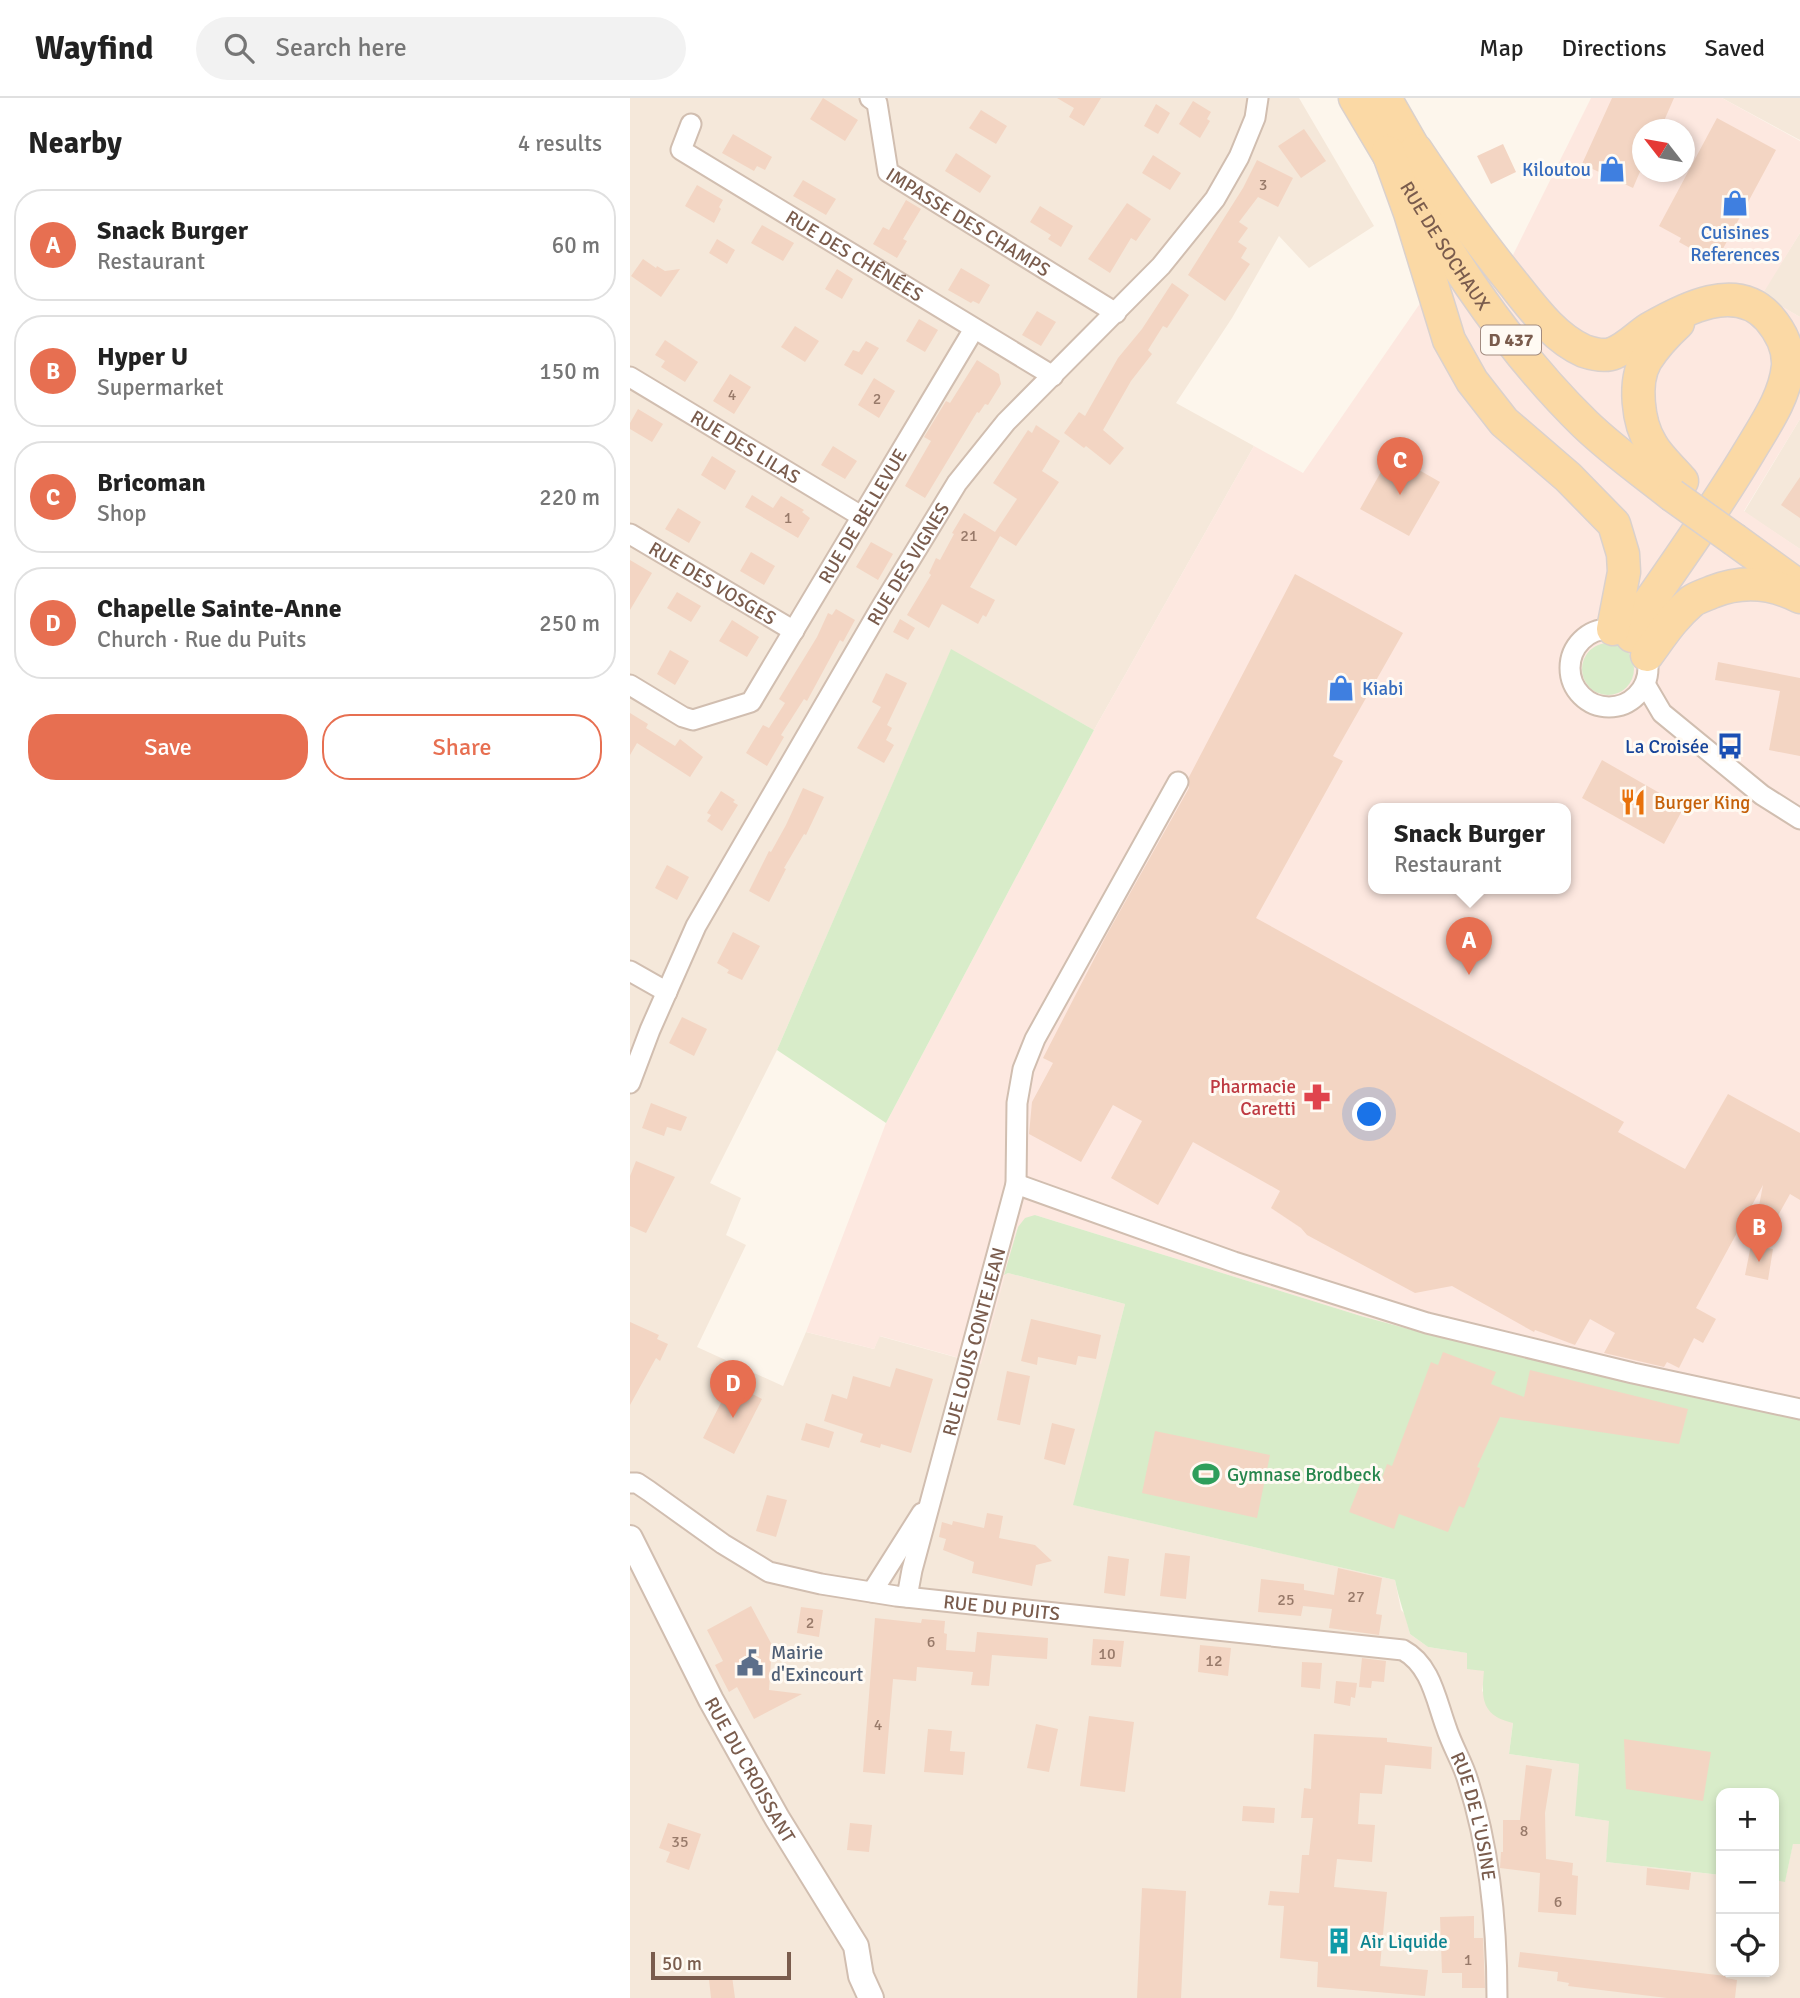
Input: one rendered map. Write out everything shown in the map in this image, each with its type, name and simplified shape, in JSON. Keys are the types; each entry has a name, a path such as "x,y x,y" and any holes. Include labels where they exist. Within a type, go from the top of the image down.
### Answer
{"main road":[{"name":"RUE DE SOCHAUX","path":"1355,98 1402,151 1496,291 1576,386 1652,459 1677,488"},
{"name":"RUE DE SOCHAUX","path":"1385,98 1402,151 1464,276 1523,356 1586,425 1677,488"},
{"path":"1402,151 1563,340 1584,351 1600,356 1614,353 1693,306 1721,299 1746,302 1766,314 1780,330 1788,362 1786,382 1773,413 1727,489 1641,614 1634,651"},
{"path":"1402,151 1410,213 1449,340 1472,381 1504,422 1567,477 1614,524 1623,554 1634,651"},
{"path":"1677,488 1650,443 1641,417 1639,387 1644,363 1660,341 1693,306"},
{"name":"D 437","path":"1677,488 1740,533 1800,587"},
{"name":"D 437","path":"1740,533 1800,564"},
{"path":"1634,651 1695,599 1728,585 1754,583 1784,589 1800,597"}],"street":[{"name":"IMPASSE DES CHAMPS","path":"870,98 877,103 888,172 1116,313"},
{"name":"RUE DES VIGNES","path":"630,1083 696,926 957,483 1006,422 1161,266 1215,199 1239,157 1255,118 1258,98"},
{"name":"RUE DES CHÊNÉES","path":"691,124 681,150 1053,376"},
{"name":"RUE DE BELLEVUE","path":"630,685 682,717 693,720 751,702 974,329"},
{"name":"RUE DES LILAS","path":"630,377 862,516"},
{"name":"RUE DES VOSGES","path":"630,534 794,631"},
{"path":"1634,651 1634,699 1626,704 1613,708 1588,702 1578,693 1572,681 1572,656 1581,640 1601,629 1634,651 1662,713"},
{"path":"1626,704 1662,713 1762,795 1800,819"},
{"name":"RUE LOUIS CONTEJEAN","path":"907,1597 1016,1184 1017,1103 1023,1069 1035,1039 1178,782"},
{"path":"630,971 667,992"},
{"path":"1016,1184 1234,1262 1427,1324 1800,1409"},
{"name":"RUE DU PUITS","path":"630,1483 637,1483 769,1573 907,1597 1403,1650"},
{"name":"RUE LOUIS CONTEJEAN","path":"872,1592 932,1498"},
{"name":"RUE DU CROISSANT","path":"630,1538 711,1700 771,1807 856,1946 861,1976 871,1998"},
{"name":"RUE DE L'USINE","path":"1403,1650 1415,1657 1424,1669 1476,1806 1495,1935 1497,1998"}],"shaded area":[{"path":"630,98 1299,98 1374,226 1309,268 1279,236 1232,318 1176,403 1254,446 1094,730 951,650 777,1050 710,1183 741,1198 726,1235 746,1245 697,1347 783,1386 806,1332 874,1349 879,1336 980,1364 1004,1275 1008,1273 1125,1304 1074,1505 1395,1580 1401,1610 1405,1614 1410,1634 1428,1647 1468,1653 1485,1671 1482,1691 1513,1723 1509,1754 1579,1764 1576,1816 1610,1821 1606,1862 1716,1874 1716,1977 1779,1977 1779,1880 1785,1881 1793,1843 1800,1844 1800,1998 630,1998"},
{"path":"1591,98 1722,98 1800,141 1800,233 1762,295 1800,317 1800,419 1744,511 1800,549 1800,1419 1431,1335 1361,1316 1035,1215 1018,1227 981,1364 880,1336 874,1349 806,1332 886,1123 1094,730 1254,446 1303,473 1421,302 1510,261"},
{"path":"1722,98 1800,98 1800,140"},
{"path":"1800,233 1800,317 1761,295"},
{"path":"1800,419 1800,549 1744,512"}],"green space":[{"path":"1608,643 1618,645 1626,651 1632,659 1632,679 1626,687 1618,693 1608,695 1598,693 1590,687 1584,679 1582,669 1584,659 1590,651 1598,645"},
{"path":"951,649 1094,730 886,1123 777,1050"},
{"path":"1035,1215 1361,1316 1431,1335 1800,1419 1800,1844 1793,1844 1785,1882 1779,1881 1779,1788 1716,1788 1716,1874 1606,1862 1609,1821 1575,1816 1579,1764 1509,1754 1513,1723 1489,1711 1483,1690 1484,1671 1467,1669 1467,1653 1428,1647 1410,1634 1395,1580 1073,1505 1125,1304 1008,1273 1004,1275 1018,1227 1025,1218"}],"building":[{"path":"823,98 858,120 845,141 810,119"},
{"path":"1057,98 1101,98 1084,126 1069,117 1074,108"},
{"path":"1612,98 1674,98 1665,119 1632,119 1632,182 1636,182 1633,188 1582,164"},
{"path":"1193,101 1211,112 1207,119 1210,121 1200,138 1179,124"},
{"path":"1156,104 1170,113 1158,134 1144,126"},
{"path":"981,110 1007,126 996,144 969,128"},
{"path":"1717,118 1776,150 1718,258 1697,247 1695,251 1679,242 1681,238 1659,226 1683,182 1695,182 1695,159"},
{"path":"1304,129 1326,161 1301,178 1278,146"},
{"path":"733,134 772,157 765,170 757,166 754,171 722,153"},
{"path":"1503,144 1516,172 1491,184 1477,156"},
{"path":"956,153 991,176 980,193 945,171"},
{"path":"1153,155 1181,173 1170,190 1142,173"},
{"path":"1257,160 1293,178 1278,207 1258,197 1239,222 1248,228 1238,242 1247,248 1241,258 1250,264 1225,301 1188,275 1243,188"},
{"path":"803,180 836,199 826,215 793,196"},
{"path":"697,185 723,200 714,223 685,206"},
{"path":"906,200 921,209 903,239 907,241 897,258 873,244 883,227 889,230"},
{"path":"1127,203 1151,219 1136,241 1131,238 1110,273 1088,259"},
{"path":"1040,206 1073,226 1061,247 1048,239 1051,235 1030,222"},
{"path":"762,225 794,243 783,261 751,243"},
{"path":"717,239 735,250 727,264 709,253"},
{"path":"643,259 665,271 680,269 661,297 631,276"},
{"path":"961,268 990,285 979,304 973,301 971,303 948,290"},
{"path":"837,269 853,279 842,299 825,289"},
{"path":"1172,283 1189,295 1167,328 1163,326 1148,350 1152,354 1131,381 1103,430 1124,448 1110,465 1064,433 1079,412 1085,416 1118,358 1142,329"},
{"path":"1037,311 1056,322 1041,346 1022,335"},
{"path":"919,319 938,330 925,352 906,341"},
{"path":"795,326 819,341 805,362 781,347"},
{"path":"665,340 698,362 685,382 661,367 665,361 655,355"},
{"path":"866,341 879,348 862,375 844,365 853,350 859,352"},
{"path":"977,360 999,374 1001,384 988,405 985,404 979,413 977,412 925,498 905,486 931,441 924,437 946,401 950,403"},
{"path":"730,374 751,387 734,414 713,401"},
{"path":"874,378 895,391 879,418 858,405"},
{"path":"638,409 663,424 652,442 630,429 630,423"},
{"path":"1036,425 1060,441 1042,471 1059,482 1016,546 1000,536 970,587 995,600 986,617 983,615 978,624 942,604 929,628 907,615 931,575 929,573 936,558 940,560 964,513 995,532 1017,499 993,483 1028,430 1032,433"},
{"path":"833,446 857,461 845,479 821,465"},
{"path":"1391,454 1440,482 1409,536 1360,509"},
{"path":"712,456 736,471 725,490 701,475"},
{"path":"1800,477 1800,518 1781,505"},
{"path":"752,495 773,508 781,496 804,510 802,512 810,518 798,538 745,507"},
{"path":"678,508 701,522 689,543 665,529"},
{"path":"871,542 893,554 878,580 856,567"},
{"path":"751,552 775,566 764,585 740,571"},
{"path":"630,560 652,573 630,610"},
{"path":"1295,574 1403,633 1333,756 1343,761 1256,918 1624,1122 1618,1132 1685,1169 1728,1094 1800,1133 1800,1200 1790,1194 1775,1221 1758,1211 1763,1185 1696,1308 1716,1319 1703,1343 1694,1338 1679,1368 1667,1362 1664,1367 1604,1353 1615,1333 1590,1319 1575,1345 1535,1330 1534,1332 1452,1286 1415,1293 1307,1235 1271,1208 1280,1191 1193,1142 1158,1205 1111,1178 1142,1121 1113,1105 1081,1162 1029,1134 1032,1102 1053,1063 1043,1058 1106,936 1189,788 1189,777"},
{"path":"677,592 701,606 691,622 667,608"},
{"path":"836,609 855,620 843,642 840,640 807,701 804,699 781,735 784,737 767,766 746,753 763,725 769,728 785,703 779,699 817,637 828,613 832,615"},
{"path":"900,619 915,628 908,640 893,632"},
{"path":"732,620 759,637 747,657 719,641"},
{"path":"670,650 689,661 675,685 657,674"},
{"path":"1718,662 1800,678 1800,756 1769,750 1780,691 1715,680"},
{"path":"886,673 907,683 887,725 892,728 886,740 894,745 884,763 857,748 881,707 872,702"},
{"path":"630,713 648,724 646,728 675,746 680,739 703,757 690,777 637,743 630,755"},
{"name":"Burger King","path":"1602,760 1684,807 1664,844 1582,798"},
{"path":"803,788 824,797 806,835 804,834 784,868 786,869 769,902 749,891 769,851 771,852 786,825"},
{"path":"721,791 738,805 722,831 707,821 711,815 707,813"},
{"path":"667,865 689,877 677,900 655,888"},
{"path":"733,932 760,946 742,980 727,973 729,970 717,963"},
{"path":"682,1017 707,1029 694,1056 669,1043"},
{"path":"651,1103 687,1117 681,1131 667,1127 664,1136 642,1128"},
{"path":"636,1161 675,1177 646,1233 630,1226 630,1176"},
{"path":"1751,1245 1773,1249 1768,1280 1745,1275"},
{"path":"1031,1319 1101,1335 1096,1359 1078,1356 1076,1365 1038,1357 1037,1365 1021,1361"},
{"path":"630,1322 659,1335 657,1339 668,1344 660,1361 656,1358 630,1405"},
{"path":"1443,1352 1496,1372 1491,1384 1524,1397 1530,1370 1688,1409 1679,1444 1500,1417 1477,1467 1480,1468 1464,1508 1459,1506 1448,1532 1399,1514 1394,1529 1349,1512 1364,1474 1381,1481 1387,1464 1392,1466 1431,1362 1438,1365"},
{"path":"896,1368 933,1379 911,1453 881,1444 880,1448 860,1442 863,1434 824,1421 832,1394 847,1399 853,1376 890,1387"},
{"path":"1007,1371 1030,1376 1020,1425 997,1420"},
{"path":"731,1383 762,1399 734,1454 703,1438"},
{"path":"806,1423 834,1432 829,1448 801,1440"},
{"path":"1052,1423 1075,1429 1065,1465 1044,1459"},
{"name":"Gymnase Brodbeck","path":"1155,1431 1270,1455 1257,1518 1142,1493"},
{"path":"767,1495 787,1500 776,1537 756,1531"},
{"path":"987,1513 1003,1516 999,1538 1035,1545 1052,1561 1036,1565 1032,1586 972,1573 974,1562 943,1550 946,1539 939,1537 942,1522 952,1525 953,1521 984,1528"},
{"path":"1165,1553 1190,1556 1186,1599 1160,1596"},
{"path":"1108,1556 1129,1559 1125,1596 1104,1593"},
{"path":"1338,1568 1382,1578 1376,1614 1382,1615 1379,1635 1329,1628 1332,1609 1303,1606 1301,1616 1258,1612 1261,1579 1304,1584 1304,1590 1334,1595"},
{"name":"Mairie d'Exincourt","path":"751,1606 772,1645 769,1690 802,1694 754,1719 737,1687 729,1692 715,1665 723,1661 707,1630"},
{"path":"801,1607 823,1610 819,1637 797,1633"},
{"path":"875,1618 921,1623 922,1619 945,1621 946,1650 975,1652 977,1632 1048,1638 1047,1659 992,1655 989,1686 971,1685 973,1672 917,1667 916,1681 893,1679 885,1774 863,1772"},
{"path":"1093,1639 1124,1641 1121,1667 1091,1665"},
{"path":"1200,1645 1231,1648 1228,1676 1198,1672"},
{"path":"1362,1658 1386,1661 1384,1682 1372,1681 1371,1688 1359,1687"},
{"path":"1302,1662 1322,1663 1320,1689 1301,1687"},
{"path":"1336,1681 1357,1683 1355,1698 1351,1697 1350,1706 1334,1703"},
{"path":"1089,1716 1134,1722 1125,1792 1080,1786"},
{"path":"1036,1724 1058,1729 1049,1772 1027,1768"},
{"path":"928,1729 952,1731 950,1751 965,1752 963,1775 924,1772"},
{"path":"1314,1734 1387,1738 1387,1742 1432,1747 1431,1769 1385,1765 1382,1794 1360,1793 1358,1824 1375,1825 1372,1862 1337,1859 1334,1887 1387,1892 1380,1966 1428,1970 1425,1996 1317,1987 1318,1962 1280,1958 1284,1906 1268,1905 1270,1891 1299,1893 1302,1855 1309,1855 1313,1818 1301,1818 1304,1788 1311,1789"},
{"path":"1624,1739 1711,1752 1703,1801 1626,1789"},
{"path":"1526,1765 1552,1769 1545,1813 1546,1859 1573,1863 1572,1875 1578,1876 1576,1915 1538,1912 1540,1873 1500,1868 1503,1820 1520,1820"},
{"path":"1243,1806 1275,1808 1274,1823 1242,1821"},
{"path":"668,1823 701,1834 689,1870 666,1862 670,1852 659,1848"},
{"path":"850,1823 872,1825 869,1852 847,1850"},
{"path":"1647,1868 1691,1873 1689,1890 1646,1885"},
{"path":"1142,1888 1186,1891 1181,1998 1137,1998"},
{"path":"1474,1916 1474,1938 1483,1938 1485,1988 1462,1988 1462,1973 1442,1973 1440,1917"},
{"path":"1520,1952 1716,1975 1716,1977 1737,1980 1735,1998 1667,1998 1568,1986 1569,1983 1557,1981 1558,1972 1518,1967"},
{"path":"732,1976 735,1998 711,1998 709,1979"}],"place":[{"name":"Kiloutou","path":"1612,169"},
{"name":"Cuisines References","path":"1735,203"},
{"name":"Bricoman","path":"1400,495"},
{"name":"Kiabi","path":"1341,688"},
{"name":"La Croisée","path":"1730,746"},
{"name":"Burger King","path":"1633,802"},
{"name":"Snack Burger","path":"1469,975"},
{"name":"Pharmacie Caretti","path":"1317,1097"},
{"name":"Hyper U","path":"1759,1262"},
{"name":"Chapelle Sainte-Anne","path":"733,1418"},
{"name":"Gymnase Brodbeck","path":"1206,1474"},
{"name":"Mairie d'Exincourt","path":"750,1663"},
{"name":"Air Liquide","path":"1339,1941"}]}
